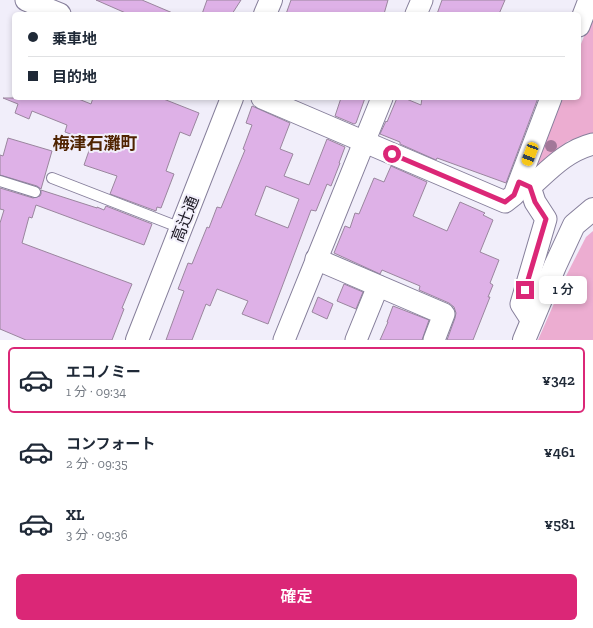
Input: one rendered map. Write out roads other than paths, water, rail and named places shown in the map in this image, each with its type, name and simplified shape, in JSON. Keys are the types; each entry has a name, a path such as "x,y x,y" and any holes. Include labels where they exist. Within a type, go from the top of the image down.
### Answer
{"street":[{"path":"26,0 55,12"},
{"path":"266,12 271,0"},
{"path":"417,12 422,0"},
{"path":"581,21 589,0"},
{"name":"高辻通","path":"137,340 231,100"},
{"path":"267,100 505,202 525,184 568,154 582,147 593,144"},
{"path":"284,340 381,100"},
{"path":"528,331 521,304 546,219 525,184 550,100"},
{"path":"528,331 574,225 593,209"},
{"path":"316,259 444,314 434,340"},
{"path":"356,340 378,286"}],"lane":[{"path":"52,178 181,228"},
{"path":"0,181 35,192"}],"district":[{"name":"梅津石灘町","path":"95,143"}]}
